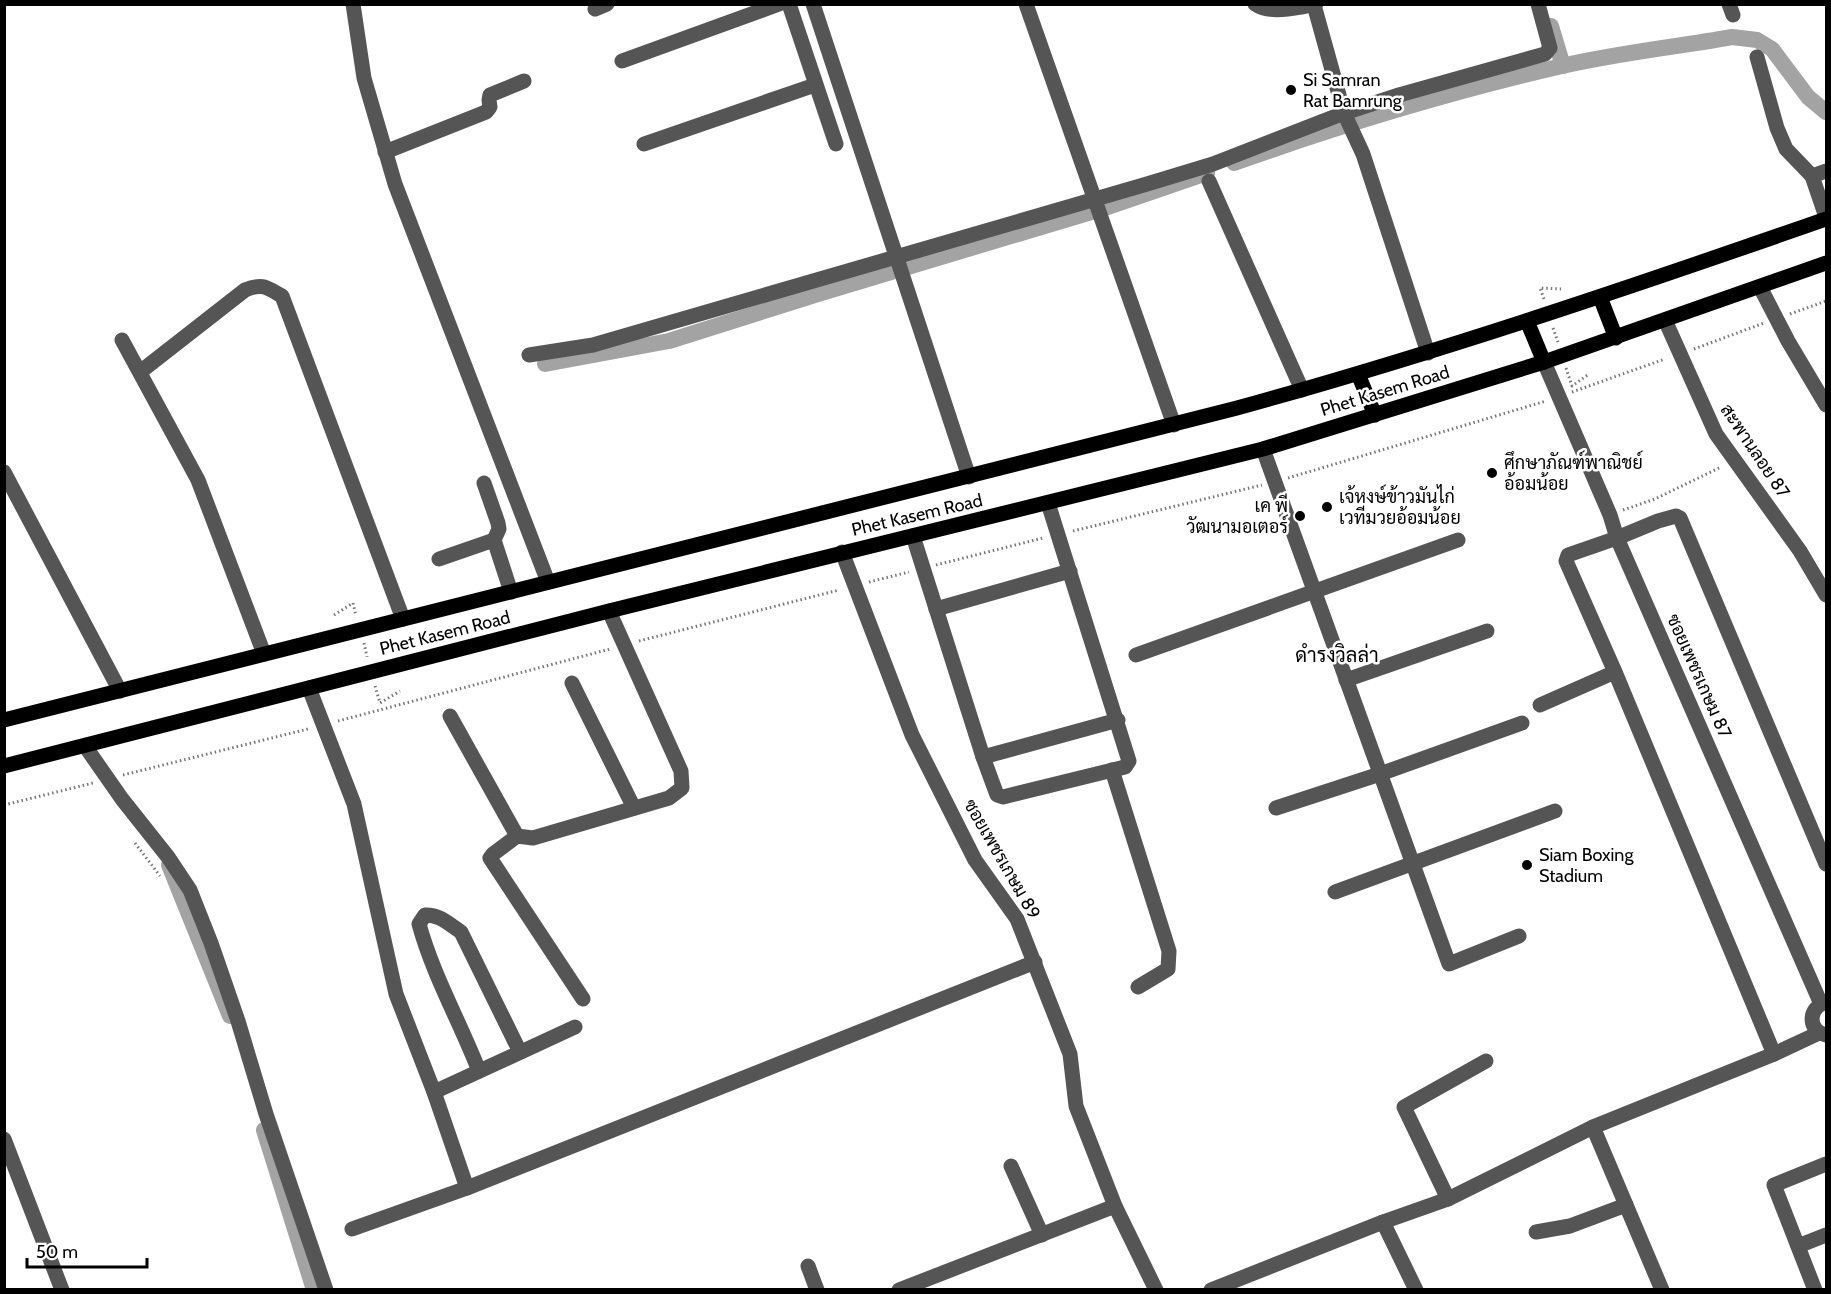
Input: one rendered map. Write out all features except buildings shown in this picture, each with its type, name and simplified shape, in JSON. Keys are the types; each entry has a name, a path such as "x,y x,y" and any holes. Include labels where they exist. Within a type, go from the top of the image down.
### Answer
{"main road":[{"name":"Phet Kasem Road","path":"4,720 969,477 1302,390 1527,321 1827,218"},
{"name":"Phet Kasem Road","path":"4,766 842,552 1048,503 1263,448 1544,362 1827,263"},
{"path":"1600,297 1616,338"},
{"path":"1527,321 1544,362"},
{"path":"1358,374 1375,415"}],"street":[{"path":"353,4 364,78 395,184 548,582"},
{"path":"621,61 779,4"},
{"path":"789,4 836,144"},
{"path":"813,4 969,477"},
{"path":"1026,4 1174,424"},
{"path":"1256,4 1260,8 1273,9 1315,5 1345,115 1363,154 1428,353"},
{"path":"529,355 593,345 896,258 1096,206 1399,94 1545,54 1550,48 1538,4"},
{"path":"1757,57 1777,128 1786,150 1812,176 1827,218"},
{"path":"385,152 486,112 490,107 490,95 524,81"},
{"path":"644,144 815,85"},
{"path":"1812,176 1827,171"},
{"path":"1209,181 1302,390"},
{"path":"140,372 245,290 257,285 267,287 282,296 403,619"},
{"path":"1760,287 1788,341 1827,405"},
{"name":"สะพานลอย 87","path":"1665,320 1716,434 1800,551 1827,595"},
{"path":"122,340 198,480 264,654"},
{"name":"ซอยเพชรเกษม 87","path":"1544,362 1610,515 1617,538 1824,1003"},
{"path":"1263,448 1449,964 1519,936"},
{"path":"4,472 120,691"},
{"path":"484,483 498,523 495,540 511,592"},
{"path":"914,536 995,792 1003,796 1125,767 1129,761 1118,720 1048,503"},
{"path":"1774,1054 1615,672 1566,561 1568,555 1658,521 1676,516 1680,518 1827,864"},
{"path":"439,559 495,540"},
{"path":"1136,655 1458,540"},
{"name":"ซอยเพชรเกษม 89","path":"842,552 912,735 975,860 1017,919 1070,1054 1076,1106 1115,1206 1156,1290"},
{"path":"936,609 1070,571"},
{"path":"583,999 490,858 517,836 534,838 669,798 682,788 681,771 609,611"},
{"path":"1346,680 1487,631"},
{"path":"1540,705 1615,672"},
{"path":"572,683 634,808"},
{"path":"309,687 354,804 396,994 434,1092 467,1188"},
{"path":"450,716 517,836"},
{"path":"983,757 1118,720"},
{"path":"1276,808 1380,774 1522,723"},
{"path":"85,746 190,890 234,1010 266,1114 326,1290"},
{"path":"1112,770 1169,951 1168,969 1138,987"},
{"path":"1335,892 1556,811"},
{"path":"479,1071 426,947 419,924 425,915 429,914 443,920 461,933 520,1052"},
{"path":"352,1229 467,1188 1035,962"},
{"path":"1211,1290 1383,1222 1448,1199 1593,1127 1823,1034 1812,1021 1814,1011 1824,1003"},
{"path":"434,1092 575,1027"},
{"path":"1448,1199 1404,1107 1486,1061"},
{"path":"1593,1127 1662,1290"},
{"path":"4,1139 62,1290"},
{"path":"1815,1290 1774,1185 1827,1164"},
{"path":"1011,1166 1042,1235"},
{"path":"1536,1232 1570,1226 1626,1205"},
{"path":"899,1290 1115,1206"},
{"path":"1383,1222 1416,1290"},
{"path":"1798,1246 1827,1235"},
{"path":"808,1266 817,1290"}],"path":[{"path":"1544,299 1540,288 1560,289"},
{"path":"1551,321 1558,343"},
{"path":"1565,365 1572,386 1589,374"},
{"path":"1610,515 1655,499 1736,460"},
{"path":"334,615 353,603 359,625"},
{"path":"362,636 368,658"},
{"path":"374,681 380,703 400,691"},
{"path":"87,778 95,790"},
{"path":"129,835 163,880"}],"waterway":[{"path":"1551,26 1563,66"},
{"path":"1234,163 1396,110 1520,76 1604,57 1732,37 1757,40 1772,49 1808,97 1826,112"},
{"path":"545,364 669,341 1108,207 1207,173"},
{"path":"169,865 230,1016"},
{"path":"264,1130 314,1290"}],"place":[{"name":"Si Samran Rat Bamrung","path":"1291,90"},
{"name":"ศึกษาภัณฑ์พาณิชย์ อ้อมน้อย","path":"1492,473"},
{"name":"เจ้หงษ์ข้าวมันไก่ เวทีมวยอ้อมน้อย","path":"1327,507"},
{"name":"เค พี วัฒนามอเตอร์","path":"1300,516"},
{"name":"Siam Boxing Stadium","path":"1527,865"}],"district":[{"name":"ดำรงวิลล่า","path":"1337,655"}]}
